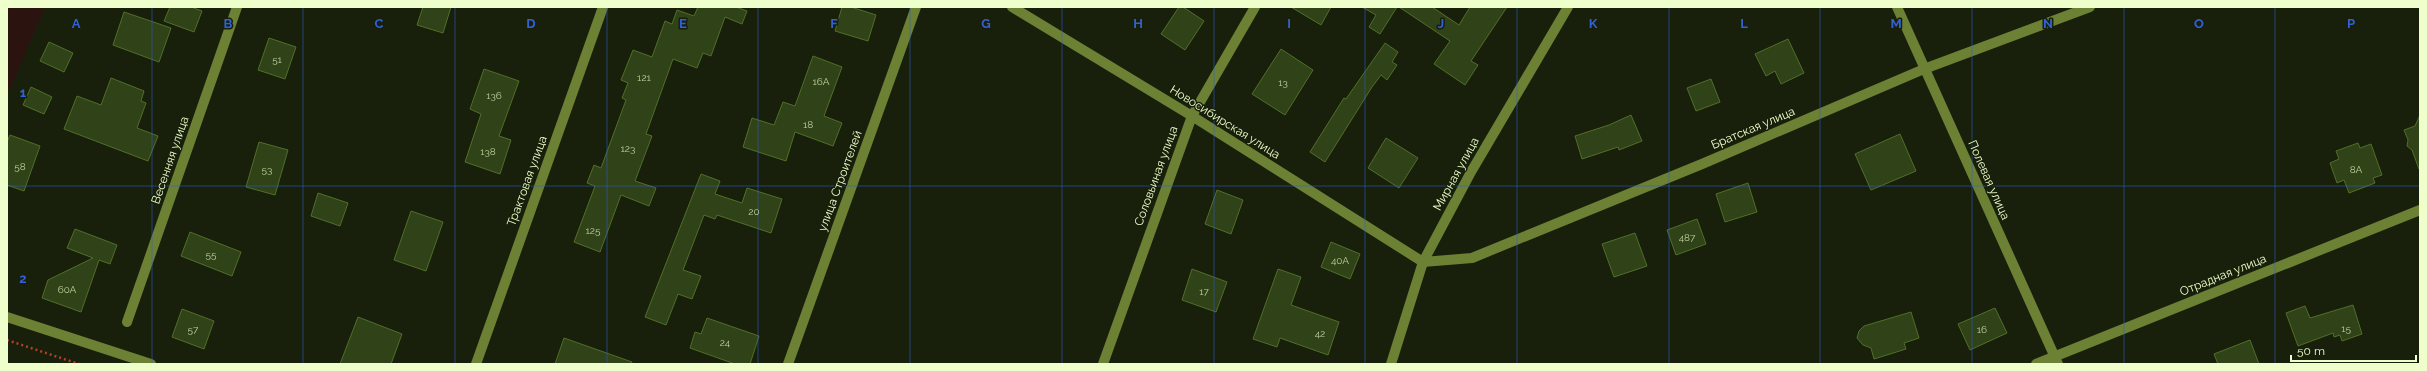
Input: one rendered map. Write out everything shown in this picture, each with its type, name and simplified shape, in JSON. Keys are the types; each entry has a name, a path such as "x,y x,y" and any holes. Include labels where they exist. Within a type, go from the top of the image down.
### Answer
{"street":[{"name":"Весенняя улица","path":"127,322 237,7"},
{"name":"Трактовая улица","path":"476,364 603,7"},
{"name":"улица Строителей","path":"788,364 916,7"},
{"name":"Новосибирская улица","path":"1012,7 1192,116 1423,262"},
{"name":"Соловьиная улица","path":"1103,364 1192,116 1254,7"},
{"name":"Мирная улица","path":"1390,364 1423,262 1471,172 1568,7"},
{"name":"Полевая улица","path":"1897,7 2056,360"},
{"name":"Братская улица","path":"1423,262 1472,258 1702,164 1924,69 2090,7"},
{"name":"Отрадная улица","path":"2036,364 2056,360 2420,210"},
{"path":"7,317 151,364"}],"path":[{"path":"7,340 79,364"}],"shaded area":[{"path":"7,7 45,7 7,96"}],"building":[{"path":"170,7 191,7 202,11 194,32 164,21"},
{"path":"423,7 451,7 443,33 417,25"},
{"path":"698,7 736,7 747,11 742,24 725,17 711,56 703,53 697,68 673,59 646,134 652,136 635,181 656,188 649,206 621,195 600,252 574,242 595,186 587,183 594,165 601,168 626,100 622,98 628,83 621,80 633,50 652,57 665,21 672,24 677,10 694,16"},
{"path":"842,7 851,7 876,15 868,41 835,31"},
{"path":"1179,7 1183,7 1204,21 1185,50 1161,34"},
{"path":"1291,7 1331,7 1321,25"},
{"path":"1362,7 1397,7 1380,34 1369,27 1376,15"},
{"path":"1399,7 1432,7 1459,25 1470,7 1507,7 1471,61 1478,65 1465,85 1434,64 1450,41"},
{"path":"124,12 171,28 159,62 113,45"},
{"path":"269,38 296,47 285,79 258,70"},
{"path":"1788,39 1804,73 1781,84 1775,71 1766,76 1755,54"},
{"path":"49,42 73,53 64,72 40,61"},
{"path":"1385,43 1398,52 1392,62 1397,65 1387,80 1381,75 1372,87 1325,162 1310,152 1344,98 1346,99"},
{"path":"1281,49 1313,70 1285,115 1252,94"},
{"path":"813,56 842,67 824,116 842,123 833,146 795,132 786,161 743,147 752,118 774,125 783,102 795,106"},
{"path":"484,69 519,81 499,136 511,140 500,174 465,162 481,114 470,109"},
{"path":"111,78 144,91 141,101 146,103 137,128 158,136 148,161 64,129 77,96 101,105"},
{"path":"1711,79 1720,102 1696,111 1687,88"},
{"path":"31,87 52,97 44,114 23,105"},
{"path":"1631,115 1642,141 1619,150 1618,147 1582,159 1575,136 1609,125"},
{"path":"2420,115 2419,169 2412,150 2407,146 2408,140 2404,130 2415,126"},
{"path":"1900,134 1916,171 1871,190 1855,154"},
{"path":"10,135 40,146 24,191 7,185 7,142"},
{"path":"1386,138 1418,158 1399,188 1368,168"},
{"path":"259,142 288,150 275,195 246,187"},
{"path":"2358,143 2360,148 2371,144 2382,175 2373,178 2375,183 2349,193 2344,180 2337,183 2330,163 2339,159 2336,151"},
{"path":"701,174 720,181 715,194 742,203 747,188 782,199 771,233 717,215 715,219 704,215 683,270 701,276 692,299 678,294 666,325 645,317"},
{"path":"1748,183 1757,212 1725,222 1716,194"},
{"path":"1217,190 1243,200 1231,234 1205,224"},
{"path":"318,193 348,203 340,226 311,216"},
{"path":"411,211 443,222 426,271 394,260"},
{"path":"1697,219 1706,244 1676,255 1667,230"},
{"path":"75,229 117,245 110,264 99,260 81,312 42,298 48,280 93,258 67,248"},
{"path":"190,232 241,252 232,276 181,256"},
{"path":"1635,233 1647,266 1614,277 1602,244"},
{"path":"1331,242 1360,254 1350,279 1321,267"},
{"path":"1192,269 1227,282 1216,312 1182,300"},
{"path":"1278,269 1301,277 1291,305 1339,322 1328,355 1280,338 1277,347 1253,339"},
{"path":"2353,305 2362,334 2342,341 2340,335 2334,337 2333,333 2298,346 2286,313 2305,306 2310,318"},
{"path":"1995,308 2007,333 1970,350 1958,324"},
{"path":"182,309 214,321 204,349 172,337"},
{"path":"1911,312 1919,338 1904,343 1906,349 1874,359 1871,348 1863,345 1857,338 1859,331 1864,326"},
{"path":"358,317 402,334 391,364 340,364"},
{"path":"707,318 759,336 750,364 735,364 690,348 695,332 701,334"},
{"path":"564,338 632,362 631,364 555,364"},
{"path":"2250,340 2259,364 2218,364 2214,354"}]}
